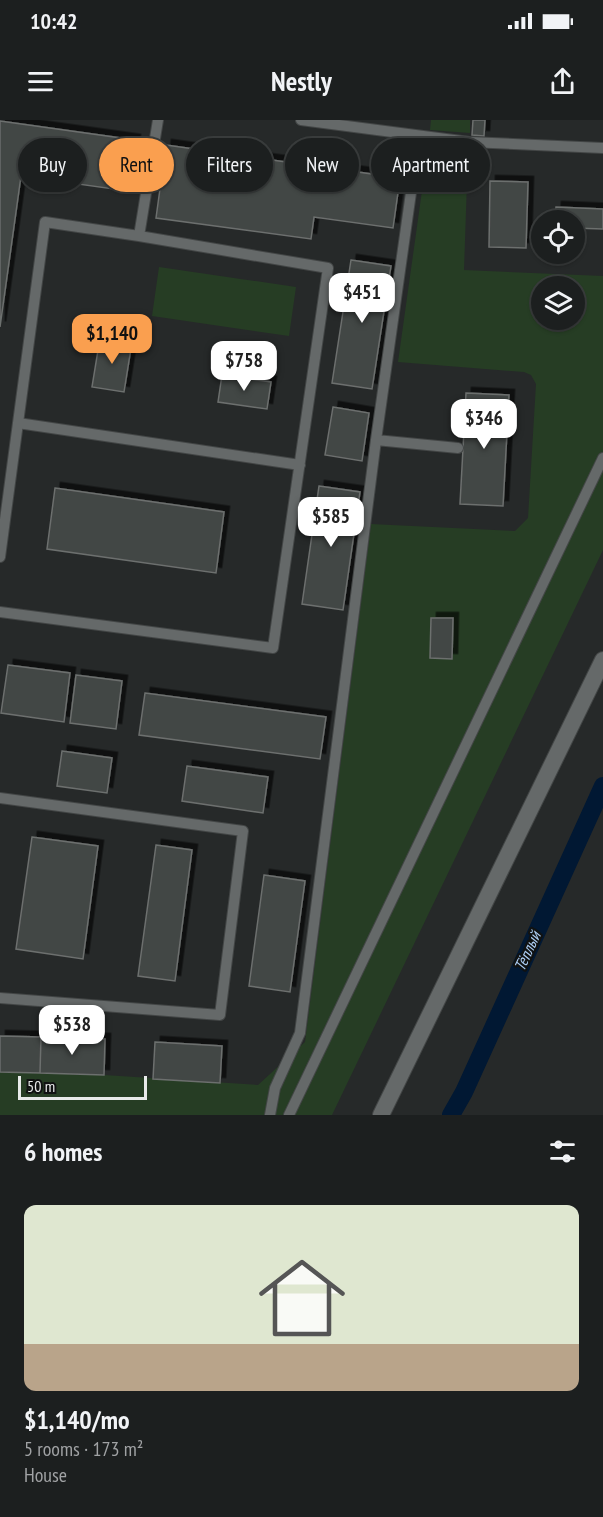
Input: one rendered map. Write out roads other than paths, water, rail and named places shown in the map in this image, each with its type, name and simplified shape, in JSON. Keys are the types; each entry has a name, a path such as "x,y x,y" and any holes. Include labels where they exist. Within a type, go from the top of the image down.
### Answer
{"street":[{"path":"381,1115 603,660"}],"lane":[{"path":"139,236 158,120"},
{"path":"301,120 469,142 603,148"},
{"path":"270,1115 275,1088 300,1033 376,440 419,135"},
{"path":"0,557 45,222 328,268 273,648 0,612"},
{"path":"18,423 300,465"},
{"path":"376,440 458,448"},
{"path":"289,1115 603,458"},
{"path":"0,798 243,831 220,1015 0,998"}],"waterway":[{"name":"Тёплый","path":"451,1115 464,1092 603,786"}]}
